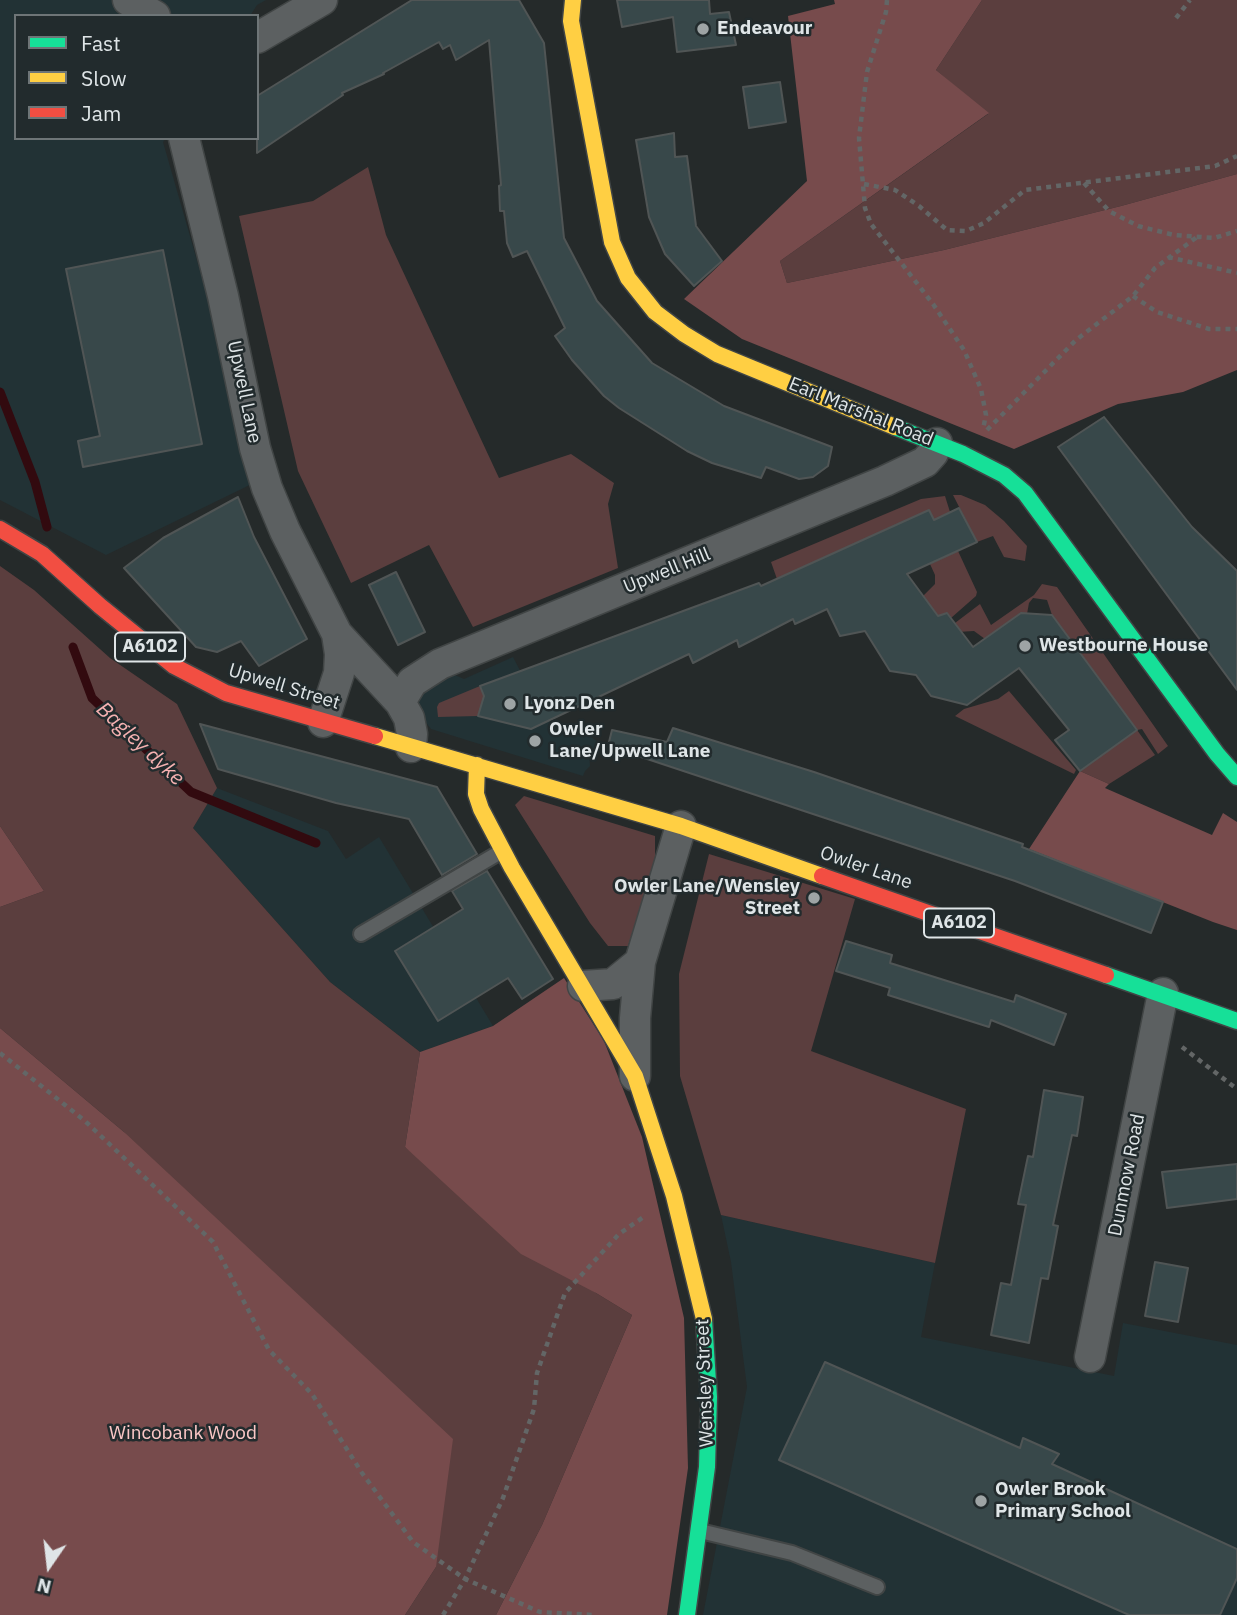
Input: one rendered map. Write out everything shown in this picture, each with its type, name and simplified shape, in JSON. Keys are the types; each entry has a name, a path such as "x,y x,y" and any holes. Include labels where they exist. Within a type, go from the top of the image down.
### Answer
{"street":[{"path":"128,0 152,14"},
{"path":"259,37 322,0"},
{"name":"Earl Marshal Road","path":"567,7 612,243 628,278 655,312 684,334 718,354 937,443 1004,475 1025,493 1217,754 1237,777"},
{"name":"Upwell Lane","path":"184,140 223,296 255,448 267,488 285,531 337,634 400,702 409,718 411,747"},
{"name":"Upwell Hill","path":"400,702 412,682 440,664 885,481 925,462 937,443"},
{"name":"Upwell Street","path":"0,528 42,554 100,606 174,666 226,693 478,765"},
{"name":"Upwell Lane","path":"323,722 339,673 337,634"},
{"name":"Owler Lane","path":"478,765 681,825 1237,1021"},
{"name":"Wensley Street","path":"478,765 476,794 502,850 635,1076 674,1196 704,1316 709,1409 707,1467 687,1615"},
{"name":"Wensley Street","path":"635,1076 635,1018 640,962 681,825"},
{"path":"583,986 613,984 640,962"},
{"name":"Dunmow Road","path":"1090,1357 1163,993"}],"lane":[{"path":"361,934 502,850"},
{"path":"700,1531 792,1553 877,1587"}],"path":[{"path":"887,0 886,12 867,72 859,138 865,208 871,223 933,304 964,350 981,389 986,415 981,436 1076,340 1133,296 1155,268 1196,237"},
{"path":"1176,18 1190,0"},
{"path":"864,184 895,190 947,230 966,231 984,223 1025,190 1216,166 1237,156"},
{"path":"1084,183 1109,211 1138,226 1174,235 1214,238 1237,231"},
{"path":"1168,257 1237,273"},
{"path":"1133,296 1157,312 1209,329 1237,329"},
{"path":"1157,1027 1237,1089"},
{"path":"0,1053 85,1121 213,1242 269,1350 312,1394 376,1493 413,1542 465,1578 540,1612 594,1615"},
{"path":"443,1615 465,1578 507,1485 534,1409 537,1373 565,1293 619,1234 674,1196"}],"shaded area":[{"path":"0,0 266,0 257,5 251,14 14,14 14,140 164,140 260,480 106,555 0,500"},
{"path":"982,0 1237,0 1237,174 944,250 787,283 780,261 988,114 936,70"},
{"path":"368,167 386,235 499,478 571,454 614,483 608,504 618,568 473,627 429,545 351,583 298,471 239,216 313,201"},
{"path":"953,495 961,495 985,505 1004,521 1027,546 1025,561 1004,557 993,536 977,542"},
{"path":"945,496 950,512 934,520 929,510 777,579 771,562 921,499"},
{"path":"958,551 977,592 976,596 951,618 938,616 923,596 935,584 935,575 930,564"},
{"path":"0,566 34,590 110,658 177,704 217,788 193,828 330,982 420,1052 405,1147 596,1293 632,1315 542,1525 496,1615 405,1615 436,1567 124,1132 0,1028 0,907 44,891 0,826"},
{"path":"1042,584 1057,587 1168,746 1158,754 1142,729 1137,730 1155,755 1109,784 1080,771 1136,730 1052,615 1047,600 1033,598 1027,614 985,639 974,631 957,632 955,623 980,604 991,625 1034,595"},
{"path":"513,657 542,713 550,714 559,735 576,727 603,745 589,751 590,766 583,776 431,729 420,715 416,706 417,696 443,670 464,679"},
{"path":"480,686 484,696 478,716 438,717 439,703"},
{"path":"1009,691 1076,770 1074,774 955,716 964,709 998,699"},
{"path":"217,788 328,831 346,859 379,837 493,1026 420,1052 330,982 193,828"},
{"path":"524,796 655,836 655,864 628,946 608,946 590,923 515,805"},
{"path":"709,854 855,899 811,1051 966,1109 935,1263 721,1215 680,1076 679,974"},
{"name":"Owler Brook Primary School","path":"721,1215 935,1263 921,1337 1114,1376 1123,1323 1237,1345 1237,1615 703,1615 747,1387 731,1262"}],"green space":[{"path":"834,0 982,0 936,70 989,113 780,261 787,283 944,250 1237,174 1237,370 1183,392 1118,404 1014,449 742,339 684,299 807,181 788,16 835,4"},
{"path":"1080,771 1109,784 1105,788 1212,835 1223,813 1237,822 1237,930 1029,849"},
{"path":"0,826 44,891 0,907"},
{"path":"564,978 604,1041 642,1137 684,1318 688,1468 667,1615 496,1615 542,1525 632,1315 521,1254 405,1147 420,1052 493,1026"},
{"name":"Wincobank Wood","path":"0,1028 124,1132 453,1439 436,1567 405,1615 0,1615"}],"building":[{"path":"412,0 519,0 544,43 564,238 597,301 652,363 724,406 832,447 828,466 813,477 799,479 766,467 761,478 712,463 687,451 619,408 604,396 572,360 555,336 565,328 527,251 513,257 507,243 504,211 500,211 501,185 489,40 456,60 450,45 443,49 439,42 384,74 342,93 343,95 257,153 259,95"},
{"name":"Endeavour","path":"617,0 709,0 710,14 729,12 736,45 677,52 673,17 622,27"},
{"path":"780,82 786,122 749,128 743,87"},
{"path":"674,133 675,157 687,156 696,226 722,261 694,286 665,254 649,217 636,140"},
{"path":"163,250 202,444 83,467 78,441 100,436 66,269"},
{"path":"1104,417 1192,527 1237,571 1237,690 1058,447"},
{"path":"238,497 254,537 307,639 259,666 241,641 217,652 196,647 124,568 163,538"},
{"name":"Westbourne House","path":"959,508 977,542 907,574 938,616 947,613 973,647 1021,613 1052,615 1137,730 1080,771 1055,740 1069,730 1019,668 967,705 931,696 916,675 890,671 865,631 840,636 827,609 795,624 793,619 739,647 737,640 693,663 689,654 531,729 478,716 484,696 480,686 759,583 761,586 929,510 934,520"},
{"path":"396,572 425,632 398,645 369,585"},
{"path":"200,724 437,787 477,854 442,875 409,819 336,803 218,769"},
{"path":"673,728 814,772 1023,844 1022,847 1163,902 1151,933 1015,881 608,746 612,730 667,742"},
{"path":"487,871 553,979 522,999 508,978 438,1021 395,951 463,909 452,891"},
{"path":"846,941 892,955 890,963 1014,1002 1016,995 1066,1014 1054,1045 991,1020 989,1027 888,995 890,988 836,971"},
{"path":"1044,1090 1083,1097 1077,1136 1072,1135 1053,1225 1058,1226 1048,1279 1041,1278 1029,1343 991,1335 1001,1283 1011,1285 1026,1205 1018,1204 1028,1156 1033,1157"},
{"path":"1237,1164 1237,1199 1167,1208 1162,1172"},
{"path":"1155,1262 1188,1268 1178,1322 1145,1316"},
{"path":"825,1362 1020,1448 1023,1438 1059,1454 1052,1464 1237,1549 1237,1578 1220,1615 1129,1615 779,1460"}],"waterway":[{"name":"Bagley dyke","path":"0,392 35,482 47,527"},
{"name":"Bagley dyke","path":"73,647 92,698 191,792 316,843"}],"traffic: fast":[{"path":"895,427 963,454 1004,475 1025,493 1217,754 1237,777"},
{"path":"1106,975 1237,1021"},
{"path":"687,1615 707,1467 709,1397 704,1319"}],"traffic: slow":[{"path":"573,0 571,21 612,242 628,278 655,312 717,354 895,427"},
{"path":"375,736 681,826 822,876"},
{"path":"477,765 476,794 481,809 512,868 635,1076 674,1196 704,1319"}],"traffic: jam":[{"path":"0,529 42,554 100,606 174,666 226,693 375,736"},
{"path":"822,876 1106,975"}],"place":[{"name":"Endeavour","path":"703,29"},
{"name":"Westbourne House","path":"1025,646"},
{"name":"Lyonz Den","path":"510,704"},
{"name":"Owler Lane/Upwell Lane","path":"535,741"},
{"name":"Owler Lane/Wensley Street","path":"814,898"},
{"name":"Owler Brook Primary School","path":"981,1501"}]}
